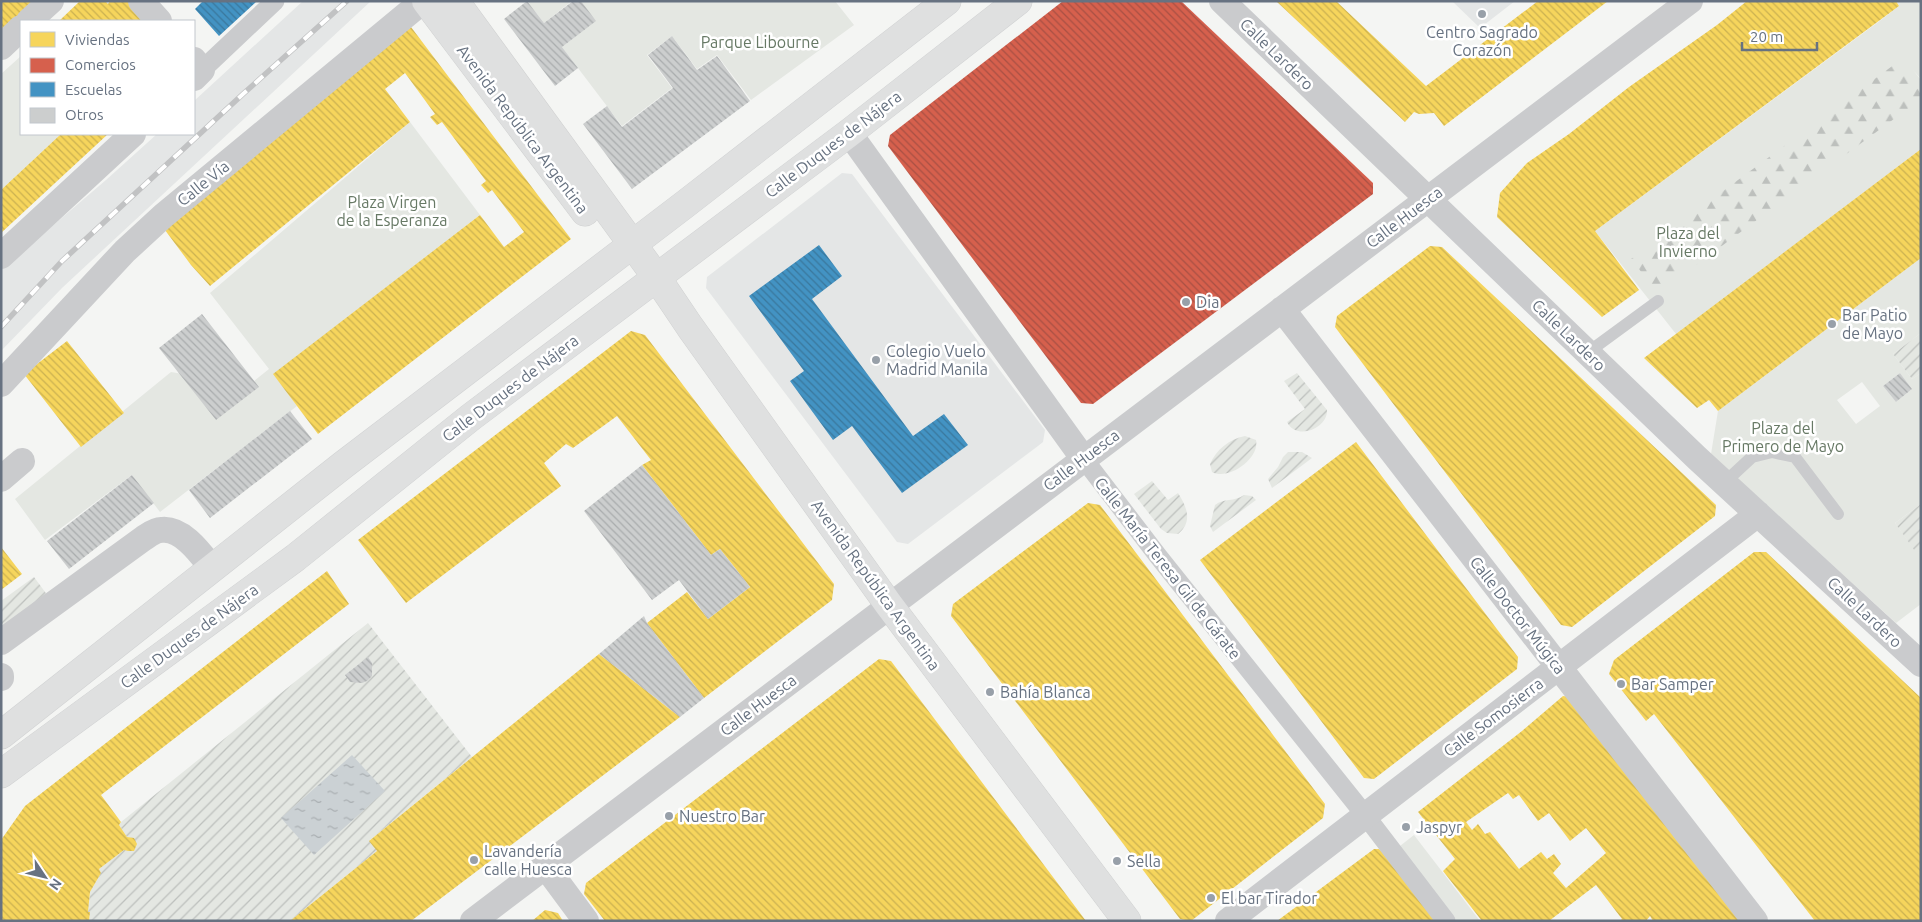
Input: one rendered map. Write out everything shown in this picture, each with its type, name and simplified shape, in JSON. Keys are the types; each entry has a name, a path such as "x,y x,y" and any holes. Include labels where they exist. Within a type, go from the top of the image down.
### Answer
{"main road":[{"name":"Avenida República Argentina","path":"425,1 586,214 631,245"},
{"name":"Avenida República Argentina","path":"455,1 631,245 657,278 695,335 889,605 1127,921"},
{"path":"1,735 342,465 947,1"},
{"name":"Calle Duques de Nájera","path":"1,774 295,558 471,417 849,133 1018,1"}],"street":[{"path":"30,20 51,1"},
{"path":"141,1 158,20"},
{"path":"197,69 276,1"},
{"name":"Calle Vía","path":"1,384 125,251 162,216 425,1"},
{"name":"Calle Lardero","path":"1222,1 1724,483 1921,664"},
{"name":"Calle Huesca","path":"472,921 546,867 889,605 1690,1"},
{"path":"1,46 20,29"},
{"name":"Calle María Teresa Gil de Gárate","path":"849,133 1084,458 1158,556 1365,815 1446,921"},
{"path":"1,256 132,135"},
{"name":"Calle Doctor Múgica","path":"1282,309 1754,921"},
{"path":"1,478 22,461"},
{"name":"Calle Somosierra","path":"1228,921 1758,514"},
{"path":"1,642 144,538 159,530 171,529 181,535 212,568"},
{"path":"546,867 586,921"}],"lane":[{"path":"1587,353 1658,301"},
{"path":"1724,483 1752,457 1772,452 1795,458 1838,514"}],"shaded area":[{"path":"303,1 371,1 62,288 1,351 2,269 156,135 195,135 195,100"},
{"name":"Centro Sagrado Corazón","path":"1452,1 1515,1 1480,28"},
{"name":"Colegio Vuelo Madrid Manila","path":"842,173 852,174 1045,430 1043,442 908,544 897,542 706,288 707,277"}],"green space":[{"path":"527,1 572,1 544,23"},
{"name":"Parque Libourne","path":"581,1 835,1 854,25 751,100 717,55 697,69 672,36 647,55 672,88 622,126 562,47 595,21"},
{"name":"Plaza del Invierno","path":"1896,1 1921,1 1921,79 1913,70 1921,80 1921,149 1676,334 1595,231 1877,23 1899,6"},
{"path":"20,57 20,135 60,135 1,190 1,74"},
{"path":"1899,61 1921,89 1921,99 1658,293 1631,259"},
{"name":"Plaza Virgen de la Esperanza","path":"410,122 480,215 274,374 297,406 160,512 132,475 45,540 15,499 171,372 259,387 254,381 269,369 210,293"},
{"name":"Plaza del Primero de Mayo","path":"1921,258 1921,333 1893,354 1912,379 1921,373 1921,504 1895,523 1917,553 1921,551 1921,604 1896,623 1711,454 1718,411","holes":["1900,373 1912,389 1896,402 1883,386","1862,382 1880,406 1856,424 1837,400"]},
{"path":"1921,333 1921,373 1912,379 1893,354"},
{"path":"1297,373 1327,410 1326,417 1322,423 1304,432 1291,428 1287,422 1305,409 1284,381"},
{"path":"1245,436 1256,440 1256,447 1248,461 1234,471 1219,474 1212,472 1210,464 1219,450 1228,442"},
{"path":"1288,452 1302,452 1312,458 1272,488 1268,479"},
{"path":"1152,481 1168,500 1178,493 1184,504 1187,514 1186,524 1178,534 1167,533 1161,529 1134,494"},
{"path":"1244,495 1252,496 1256,500 1213,532 1210,526 1215,505"},
{"path":"1921,504 1921,551 1917,554 1895,523"},
{"path":"34,577 48,596 1,631 1,601"},
{"path":"368,623 472,757 370,840 377,851 290,921 89,921 90,892 101,873 99,869 124,850 131,851 136,847 135,840 127,837 119,825 121,822"},
{"path":"1414,835 1480,921 1435,921 1386,857"}],"water":[{"path":"352,755 385,791 314,855 281,818"}],"building: Viviendas":[{"path":"1,1 42,1 20,20 1,38"},
{"path":"80,1 105,1 108,4 110,1 130,1 148,20 60,20"},
{"path":"1276,1 1336,1 1426,86 1538,1 1608,1 1444,126 1434,113 1419,114 1414,112 1405,122"},
{"path":"1747,1 1896,1 1899,6 1595,231 1639,290 1602,317 1497,217 1500,193 1527,163 1569,134 1629,87 1717,25"},
{"path":"411,27 571,239 318,434 273,374 480,215 504,247 524,232 492,190 488,193 481,185 486,181 442,122 437,125 430,117 435,114 405,73 385,89 410,122 210,286 191,265 159,222"},
{"path":"60,135 107,135 1,233 1,190"},
{"path":"1921,149 1921,258 1718,411 1709,400 1697,408 1644,358"},
{"path":"1430,246 1442,247 1716,505 1715,516 1572,627 1561,625 1335,327 1337,316"},
{"path":"631,331 645,335 834,584 832,600 704,698 647,623 687,592 708,619 750,587 720,549 711,555 642,465 651,460 617,416 573,448 566,444 544,463 561,486 406,603 358,540"},
{"path":"67,341 124,413 81,447 24,374"},
{"path":"1356,442 1518,657 1517,669 1374,779 1364,778 1200,560"},
{"path":"1088,503 1100,505 1325,804 1323,818 1191,921 1180,919 951,616 953,604"},
{"path":"1,547 22,574 1,590"},
{"path":"1754,552 1766,552 1921,698 1921,921 1815,921 1654,714 1646,721 1609,674 1614,660"},
{"path":"327,571 349,604 101,795 121,822 119,825 127,837 134,838 137,844 134,851 124,850 99,869 101,873 90,892 89,921 1,921 1,840 25,806"},
{"path":"599,654 680,717 411,921 290,921 377,851 369,841"},
{"path":"879,659 891,661 1086,921 605,921 584,894 586,883"},
{"path":"1563,696 1575,698 1745,921 1653,921 1650,916 1646,921 1620,921 1622,919 1596,885 1549,921 1482,921 1443,871 1455,859 1418,812 1522,731","holes":["1508,793 1513,799 1519,795 1538,821 1549,813 1570,841 1586,828 1606,853 1566,888 1553,873 1561,864 1554,854 1547,859 1541,852 1519,869 1490,832 1485,834 1478,824 1472,830 1466,822"]},
{"path":"1374,849 1379,849 1384,853 1435,921 1277,921"},
{"path":"545,910 558,913 563,921 532,921"}],"building: Comercios":[{"path":"1063,1 1181,1 1373,183 1373,194 1093,404 1081,403 888,146 890,135"}],"building: Escuelas":[{"path":"203,1 257,1 219,36 195,9"},
{"path":"819,245 842,276 812,299 913,436 944,414 968,445 902,493 852,426 833,440 790,381 804,371 749,296"}],"building: Otros":[{"path":"527,1 544,23 573,1 581,1 596,21 562,47 578,68 555,86 504,19"},
{"path":"672,36 697,70 717,56 750,101 632,189 583,124 607,106 622,127 673,88 648,55"},
{"path":"202,314 259,387 216,420 159,348"},
{"path":"1900,373 1912,389 1896,402 1883,386"},
{"path":"290,411 312,439 210,518 189,490"},
{"path":"642,465 711,555 720,549 750,587 708,619 679,580 652,600 584,511"},
{"path":"132,475 154,503 69,569 47,541"},
{"path":"644,616 647,623 704,698 680,717 599,654"},
{"path":"368,657 372,663 372,676 362,683 350,682 345,675"}],"railway":[{"path":"1,327 62,261 347,1"}],"place":[{"name":"Centro Sagrado Corazón","path":"1482,14"},
{"name":"Dia","path":"1186,302"},
{"name":"Bar Patio de Mayo","path":"1832,324"},
{"name":"Colegio Vuelo Madrid Manila","path":"876,360"},
{"name":"Bar Samper","path":"1621,684"},
{"name":"Bahía Blanca","path":"990,692"},
{"name":"Nuestro Bar","path":"669,816"},
{"name":"Jaspyr","path":"1406,827"},
{"name":"Lavandería calle Huesca","path":"474,860"},
{"name":"Sella","path":"1117,861"},
{"name":"El bar Tirador","path":"1211,898"}]}
